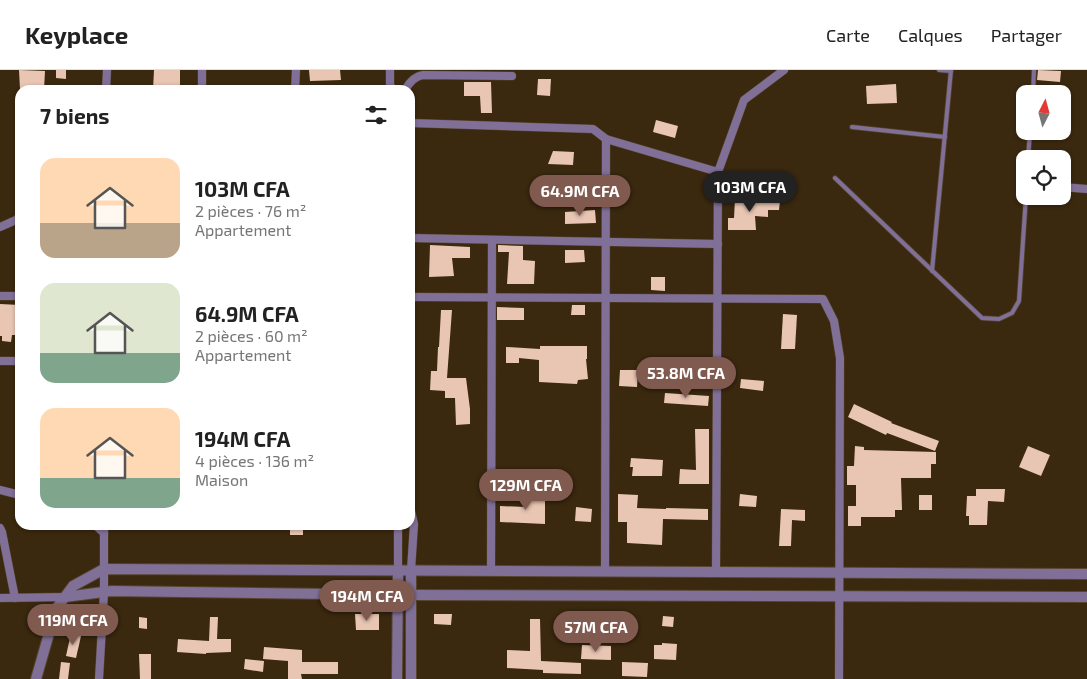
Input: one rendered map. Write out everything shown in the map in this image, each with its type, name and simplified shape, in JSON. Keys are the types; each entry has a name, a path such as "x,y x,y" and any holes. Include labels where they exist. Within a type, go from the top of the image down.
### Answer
{"street":[{"path":"106,70 106,85"},
{"path":"202,70 202,85"},
{"path":"295,85 296,70"},
{"path":"390,70 390,85"},
{"path":"716,572 718,172 744,100 784,70"},
{"path":"409,85 415,78 423,74 512,76"},
{"path":"415,123 593,129 606,139 718,172"},
{"path":"605,571 606,139"},
{"path":"1071,188 1087,189"},
{"path":"0,227 15,220"},
{"path":"415,238 718,244"},
{"path":"491,571 492,240"},
{"path":"0,296 15,296"},
{"path":"415,297 823,299 834,320 840,358 839,679"},
{"path":"0,361 15,361"},
{"path":"0,490 15,494"},
{"path":"0,528 15,598"},
{"path":"99,679 104,592 104,530"},
{"path":"397,679 398,530"},
{"path":"412,679 410,596 414,530"},
{"path":"36,679 56,609 73,586 104,569 1087,574"},
{"path":"0,598 65,597 104,592 410,596 1087,598"}],"lane":[{"path":"932,271 951,70 939,70"},
{"path":"1033,85 1034,70"},
{"path":"852,127 945,137"},
{"path":"835,178 982,318 999,319 1012,313 1019,301 1025,205"}],"building":[{"path":"19,70 45,71 44,85 20,85"},
{"path":"56,70 66,70 66,79 56,78"},
{"path":"154,70 180,70 180,85 153,85"},
{"path":"309,70 340,70 341,80 310,81"},
{"path":"1038,70 1061,71 1060,82 1037,80"},
{"path":"538,79 551,79 550,96 537,95"},
{"path":"464,82 491,82 492,113 481,113 480,96 464,96"},
{"path":"896,84 897,103 867,104 866,86"},
{"path":"656,120 678,126 675,138 653,132"},
{"path":"553,151 574,152 573,165 548,164"},
{"path":"735,199 780,201 779,210 768,210 768,217 755,216 756,230 728,230 728,218 734,218"},
{"path":"595,210 596,223 565,224 565,212"},
{"path":"430,245 470,247 470,258 452,258 454,276 429,277"},
{"path":"498,245 523,246 523,260 535,261 534,284 507,284 509,252 498,252"},
{"path":"565,250 584,250 585,262 565,263"},
{"path":"651,277 665,277 665,291 651,290"},
{"path":"0,304 15,305 15,335 12,335 11,342 2,341 2,336 0,336"},
{"path":"572,305 585,305 585,315 571,315"},
{"path":"497,307 524,308 524,320 497,320"},
{"path":"441,310 452,310 447,378 466,378 470,424 456,425 455,398 445,398 445,391 430,390 431,371 437,371"},
{"path":"783,314 797,315 795,349 781,349"},
{"path":"540,346 587,346 588,379 578,380 577,384 539,382 539,360 519,358 519,363 506,363 506,347 540,349"},
{"path":"620,370 638,370 637,387 619,386"},
{"path":"741,379 764,381 763,391 740,388"},
{"path":"665,393 709,396 708,406 664,403"},
{"path":"854,404 891,423 939,441 935,451 887,433 886,435 848,417"},
{"path":"695,429 709,429 709,484 679,484 680,469 696,470"},
{"path":"855,446 864,447 864,450 936,452 936,464 931,464 931,478 901,478 902,510 895,510 895,517 861,517 861,526 848,526 848,506 856,506 856,485 847,485 847,466 854,466"},
{"path":"1028,446 1050,455 1041,476 1019,467"},
{"path":"631,458 663,460 662,476 632,476"},
{"path":"976,489 1005,489 1004,502 988,501 987,525 969,525 969,516 966,516 967,496 976,496"},
{"path":"527,492 545,492 545,524 500,522 500,506 526,507"},
{"path":"618,494 638,495 637,508 708,509 708,520 663,519 662,545 627,543 627,522 618,522"},
{"path":"740,494 757,496 756,507 739,506"},
{"path":"919,495 932,495 932,510 919,510"},
{"path":"576,507 592,509 591,522 575,521"},
{"path":"781,509 805,510 805,521 792,520 791,546 779,546"},
{"path":"290,530 303,530 303,535 290,535"},
{"path":"589,613 606,614 605,624 589,622"},
{"path":"355,614 379,614 379,630 356,630"},
{"path":"434,614 452,614 451,625 434,624"},
{"path":"663,616 674,617 673,627 662,626"},
{"path":"139,617 147,618 147,629 139,628"},
{"path":"210,617 218,617 217,639 231,639 231,652 206,654 177,652 178,639 209,641"},
{"path":"530,619 540,619 541,661 581,663 581,674 543,673 543,670 507,668 507,650 530,651"},
{"path":"71,633 81,636 76,658 66,656"},
{"path":"662,643 677,644 676,660 654,659 654,645 662,645"},
{"path":"582,645 611,646 611,660 581,659"},
{"path":"264,647 302,650 302,662 338,662 338,674 301,674 302,679 288,679 288,661 263,659"},
{"path":"139,654 151,654 151,679 140,679"},
{"path":"245,659 264,661 263,672 244,669"},
{"path":"61,662 70,663 68,679 59,679"},
{"path":"622,662 648,663 647,677 622,676"}]}
